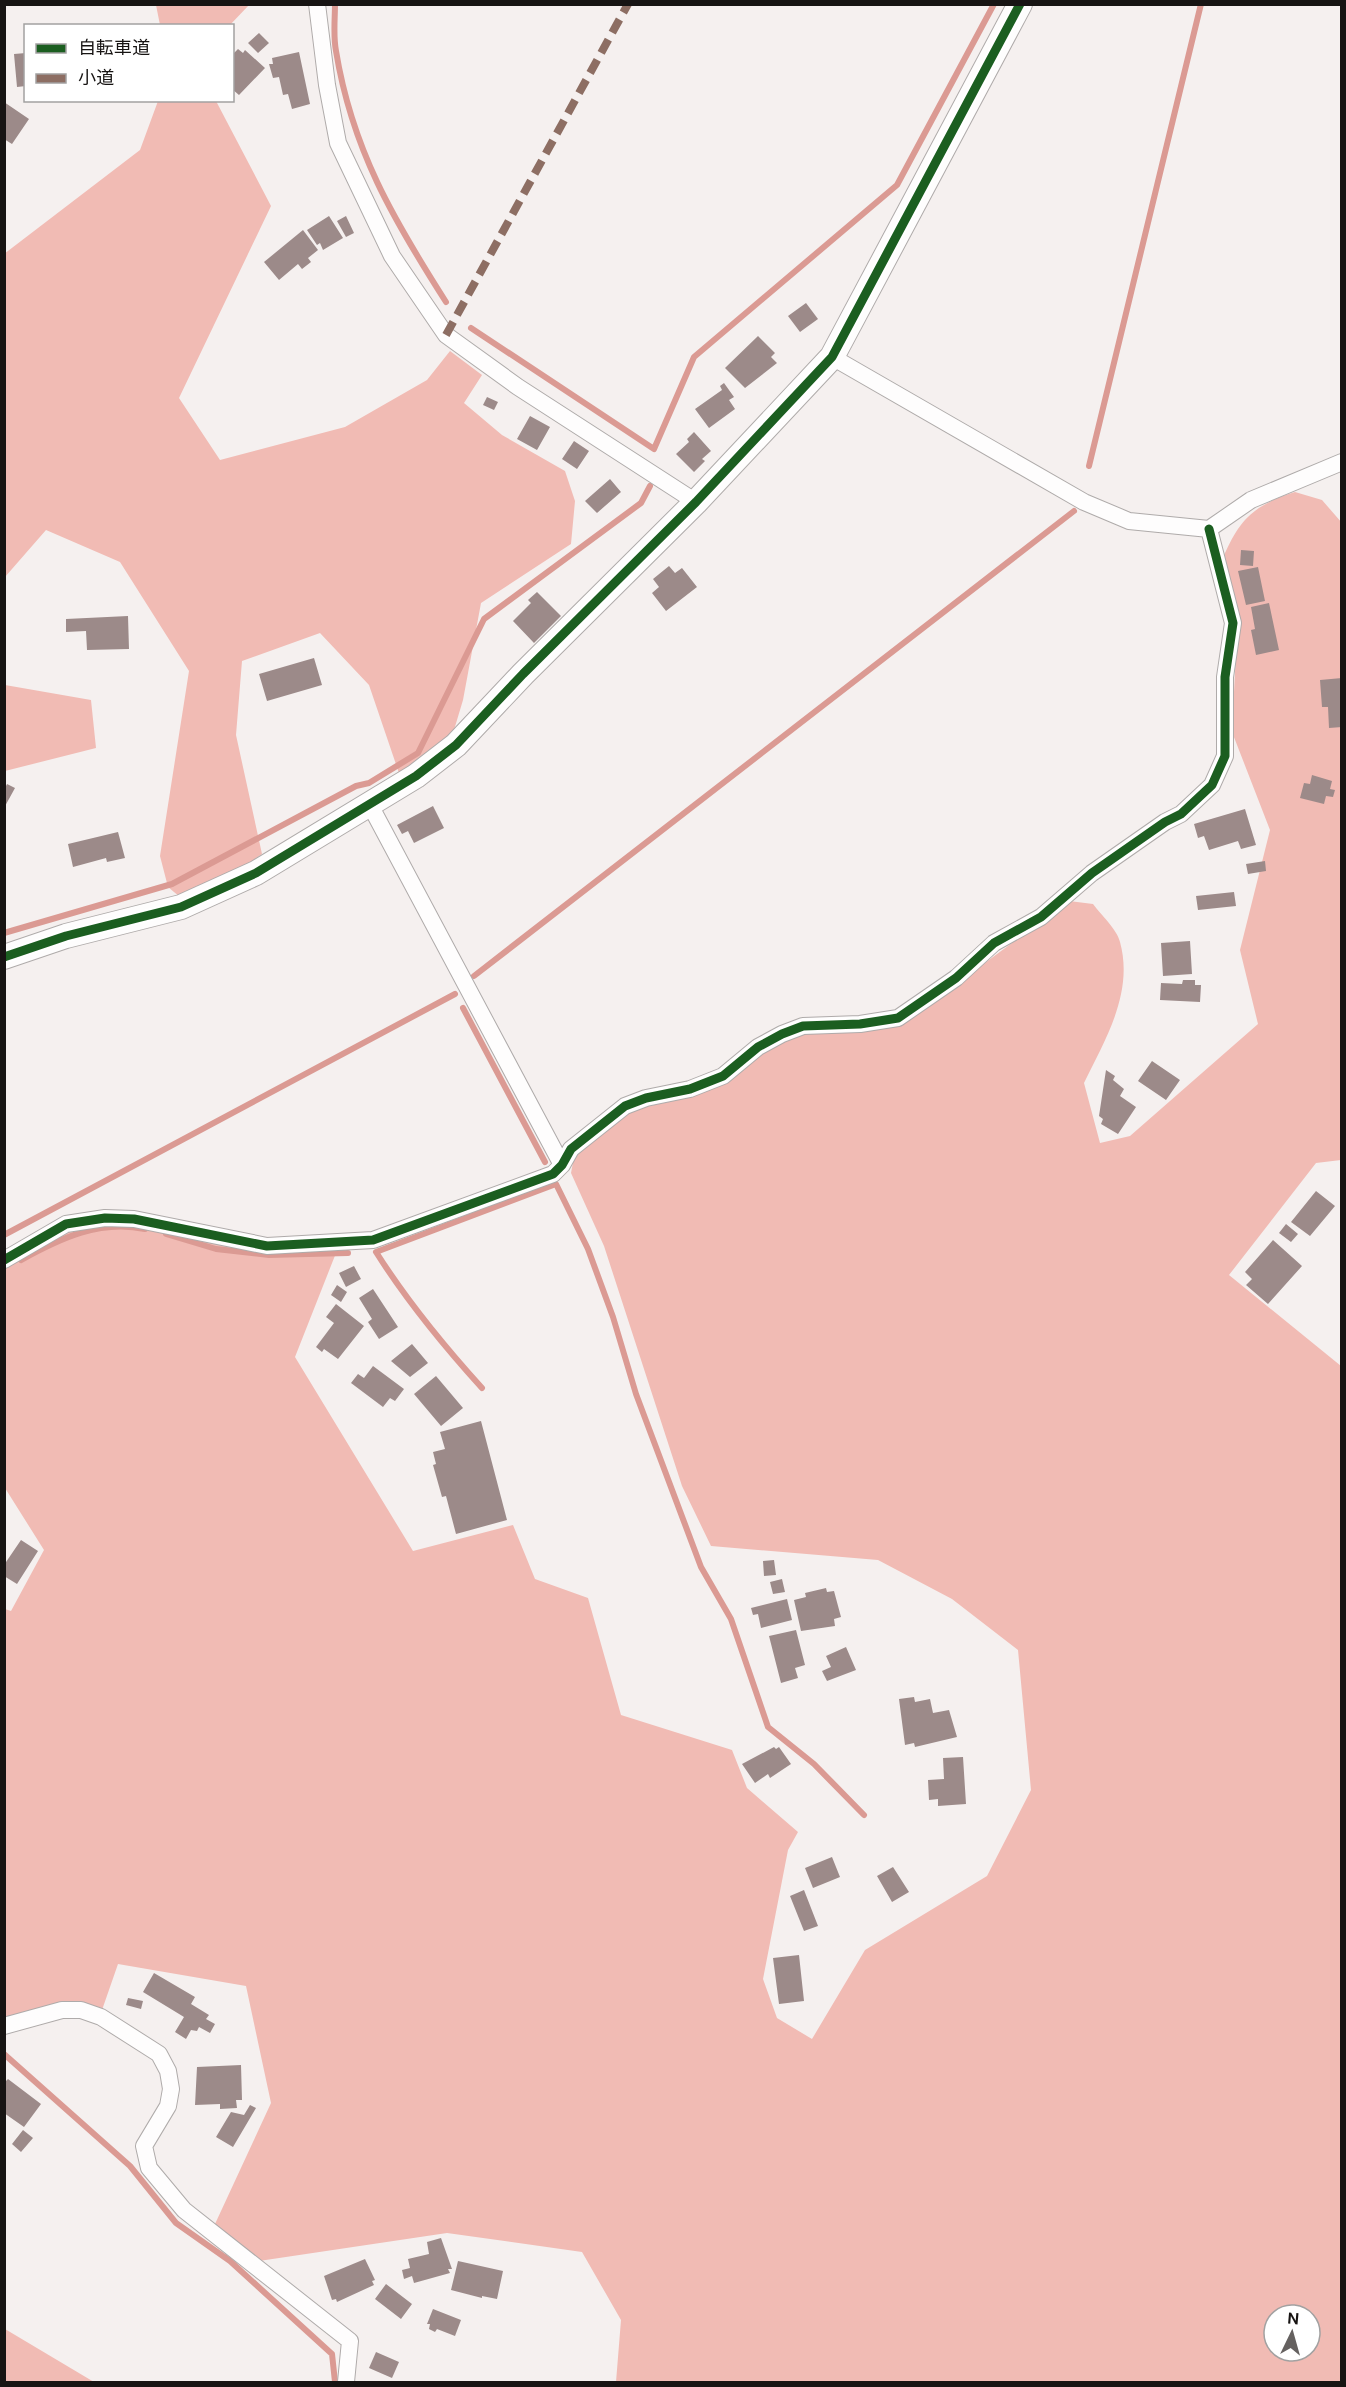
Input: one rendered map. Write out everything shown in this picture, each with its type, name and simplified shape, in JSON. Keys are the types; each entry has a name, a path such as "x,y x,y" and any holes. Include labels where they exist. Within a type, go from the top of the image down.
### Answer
{"street":[{"path":"317,4 327,85 338,143 392,256 439,325 467,351 510,381 696,502"},
{"path":"4,957 66,936 181,907 256,873 416,776 456,745 523,674 696,502 832,357 1020,4"},
{"path":"832,357 1084,502 1129,521 1209,529 1251,500 1341,462"},
{"path":"4,1260 66,1224 105,1218 134,1219 267,1245 372,1240 553,1174 562,1165 571,1149 625,1106 646,1098 690,1089 723,1076 758,1047 782,1034 803,1026 860,1024 898,1018 956,978 994,943 1041,918 1078,888 1092,873 1181,814 1212,785 1225,756 1225,677 1233,622 1209,529"},
{"path":"370,805 562,1165"},
{"path":"4,2026 62,2010 81,2010 101,2017 159,2054 168,2072 171,2089 168,2106 144,2146 149,2168 184,2210 350,2341 346,2382"}],"shaded area":[{"path":"156,4 249,5 231,24 160,24"},
{"path":"158,102 217,102 271,206 179,398 220,460 345,427 427,380 450,351 482,375 464,403 502,435 565,471 575,501 571,544 481,603 463,700 451,740 401,779 369,685 320,633 242,661 236,735 262,854 242,868 180,897 168,887 160,856 189,671 120,562 46,530 5,577 4,254 140,150"},
{"path":"1295,492 1322,500 1342,523 1341,1160 1316,1163 1229,1275 1341,1366 1341,2382 616,2382 621,2320 582,2252 447,2233 259,2261 215,2224 271,2103 246,1986 118,1964 102,2010 5,2021 5,1609 11,1611 44,1550 5,1488 4,1266 55,1236 80,1227 137,1225 264,1252 336,1253 295,1357 413,1551 513,1525 535,1579 588,1598 621,1715 732,1750 747,1788 798,1832 788,1850 763,1979 777,2018 812,2039 865,1950 987,1876 1031,1790 1018,1650 952,1599 878,1560 711,1546 682,1486 604,1246 571,1173 574,1157 631,1110 691,1097 723,1083 763,1051 799,1035 899,1023 947,991 1069,901 1093,904 1118,937 1123,961 1123,980 1115,1016 1084,1083 1100,1143 1130,1136 1258,1024 1240,950 1270,830 1232,732 1238,612 1222,560 1241,524 1268,502"},
{"path":"5,685 91,700 96,748 5,771"},
{"path":"5,2329 94,2382 5,2382"}],"building":[{"path":"259,33 269,43 258,53 248,43"},
{"path":"238,49 243,53 245,50 265,68 239,95 234,91 234,53"},
{"path":"299,52 310,104 292,109 288,94 283,95 279,77 273,78 269,64 273,64 272,58"},
{"path":"24,53 24,86 17,87 14,54"},
{"path":"4,102 29,119 12,144 4,139"},
{"path":"329,216 343,238 323,250 320,243 317,245 307,230"},
{"path":"346,216 354,233 346,237 337,221"},
{"path":"303,230 318,250 308,258 311,262 302,269 298,264 279,280 264,262"},
{"path":"806,303 818,319 800,332 788,316"},
{"path":"758,336 775,353 771,357 777,363 745,388 725,368"},
{"path":"724,383 734,397 729,400 735,409 709,428 695,409 722,390 720,386"},
{"path":"487,397 498,402 494,410 483,405"},
{"path":"530,416 550,427 537,450 517,439"},
{"path":"694,432 711,451 702,459 705,461 694,472 676,454 689,442 687,439"},
{"path":"574,441 589,451 577,469 562,459"},
{"path":"610,479 621,492 597,513 585,501"},
{"path":"1241,550 1254,551 1253,566 1240,565"},
{"path":"669,566 675,573 682,568 697,587 666,611 652,593 659,587 653,579"},
{"path":"1258,567 1265,601 1246,605 1238,571"},
{"path":"537,592 561,616 534,643 513,621 531,603 528,600"},
{"path":"1269,603 1279,650 1256,655 1251,630 1255,629 1251,607"},
{"path":"128,616 129,649 87,650 86,631 66,632 66,619"},
{"path":"314,658 322,685 267,701 259,674"},
{"path":"1342,678 1342,727 1329,728 1328,707 1322,707 1320,680"},
{"path":"1312,775 1332,781 1330,789 1335,790 1333,797 1326,796 1324,804 1300,798 1304,783 1310,784"},
{"path":"7,784 15,788 4,808 4,790"},
{"path":"433,806 444,828 414,843 408,831 402,834 397,825"},
{"path":"1245,809 1256,845 1241,849 1238,841 1209,850 1204,836 1198,838 1194,824"},
{"path":"118,832 125,858 107,862 106,858 73,867 68,844"},
{"path":"1265,861 1266,871 1248,874 1246,864"},
{"path":"1234,892 1236,906 1198,910 1196,896"},
{"path":"1190,941 1192,974 1163,976 1161,943"},
{"path":"1183,980 1195,980 1195,985 1201,985 1200,1002 1160,1000 1161,983 1182,984"},
{"path":"1152,1061 1180,1080 1166,1100 1138,1081"},
{"path":"1106,1070 1115,1076 1113,1080 1124,1089 1120,1096 1136,1107 1118,1134 1101,1124 1103,1119 1099,1116"},
{"path":"1316,1191 1335,1206 1310,1236 1291,1222"},
{"path":"1286,1224 1298,1234 1291,1242 1279,1233"},
{"path":"1273,1240 1302,1266 1268,1304 1246,1285 1252,1279 1245,1272"},
{"path":"354,1266 361,1279 346,1287 339,1273"},
{"path":"337,1285 347,1292 341,1302 331,1295"},
{"path":"373,1289 398,1327 379,1339 368,1322 372,1319 359,1298"},
{"path":"336,1304 364,1326 338,1359 324,1349 322,1352 316,1347 334,1323 326,1317"},
{"path":"412,1344 428,1363 410,1377 391,1361"},
{"path":"373,1366 404,1389 395,1401 390,1398 383,1407 351,1383 358,1374 364,1378"},
{"path":"436,1376 463,1408 441,1426 414,1394"},
{"path":"481,1421 507,1520 456,1534 446,1496 442,1497 433,1465 436,1464 433,1452 445,1449 440,1432"},
{"path":"21,1540 38,1551 17,1584 4,1576 4,1565"},
{"path":"774,1560 776,1575 764,1576 763,1561"},
{"path":"782,1579 785,1592 773,1594 770,1582"},
{"path":"826,1588 827,1592 834,1591 841,1617 834,1619 835,1626 801,1631 794,1600 806,1597 805,1593"},
{"path":"787,1599 792,1620 761,1628 758,1614 753,1615 751,1608"},
{"path":"796,1630 805,1665 795,1668 798,1678 781,1683 769,1636"},
{"path":"846,1647 856,1670 827,1681 822,1671 831,1667 826,1656"},
{"path":"914,1697 915,1702 930,1699 933,1713 949,1710 957,1737 915,1747 914,1743 905,1745 899,1699"},
{"path":"774,1747 776,1749 779,1747 791,1764 770,1778 768,1774 755,1783 742,1764"},
{"path":"963,1757 966,1804 938,1806 938,1799 929,1800 928,1780 944,1779 943,1758"},
{"path":"832,1857 840,1877 813,1888 805,1868"},
{"path":"893,1867 909,1892 892,1902 877,1876"},
{"path":"804,1890 818,1926 804,1931 790,1896"},
{"path":"799,1955 804,2001 779,2004 773,1958"},
{"path":"154,1973 195,1997 191,2004 209,2015 206,2019 215,2024 210,2033 199,2027 197,2031 191,2030 186,2039 175,2032 184,2017 143,1992"},
{"path":"128,1998 143,2001 141,2009 126,2005"},
{"path":"241,2065 242,2100 236,2100 237,2108 220,2109 220,2104 195,2105 197,2067"},
{"path":"8,2079 41,2104 24,2127 4,2113 4,2083"},
{"path":"250,2105 256,2108 233,2147 216,2137 231,2112 244,2115"},
{"path":"23,2130 33,2138 21,2152 12,2144"},
{"path":"441,2238 452,2269 448,2269 450,2273 414,2283 412,2276 404,2279 402,2270 410,2268 408,2259 429,2254 427,2242"},
{"path":"365,2259 375,2280 372,2281 374,2285 337,2302 336,2299 332,2300 324,2276"},
{"path":"458,2261 503,2271 497,2299 482,2296 482,2298 451,2290"},
{"path":"386,2284 412,2304 401,2319 375,2299"},
{"path":"433,2309 461,2320 455,2336 437,2329 435,2332 429,2329 430,2324 427,2324"},
{"path":"376,2352 399,2362 392,2378 369,2368"}],"waterway":[{"path":"335,4 336,51 352,120 392,212 446,302"},
{"path":"471,328 654,449 694,357 897,185 994,4"},
{"path":"1089,466 1201,4"},
{"path":"4,933 172,884 356,786 369,783 418,753 484,619 641,503 650,486"},
{"path":"474,976 1074,511"},
{"path":"4,1235 455,994"},
{"path":"463,1008 545,1162"},
{"path":"482,1388 426,1322 376,1252 556,1184 588,1249 613,1317 636,1394 701,1567 731,1619 768,1727 814,1764 864,1815"},
{"path":"21,1260 80,1233 112,1227 145,1229"},
{"path":"166,1234 216,1249 269,1255 348,1253"},
{"path":"4,2054 130,2166 176,2223 230,2261 332,2354 335,2382"}],"marked path":[{"path":"446,335 628,4"}],"cycle path":[{"path":"4,957 66,936 181,907 256,873 416,776 456,745 523,674 696,502 832,357 1020,4"},
{"path":"4,1260 66,1224 105,1218 134,1219 267,1246 373,1240 553,1174 562,1165 571,1149 625,1106 646,1098 690,1089 723,1076 758,1047 782,1034 803,1026 860,1024 898,1018 956,978 994,943 1041,917 1092,873 1165,822 1181,814 1212,785 1225,756 1225,677 1233,623 1209,529"}]}
